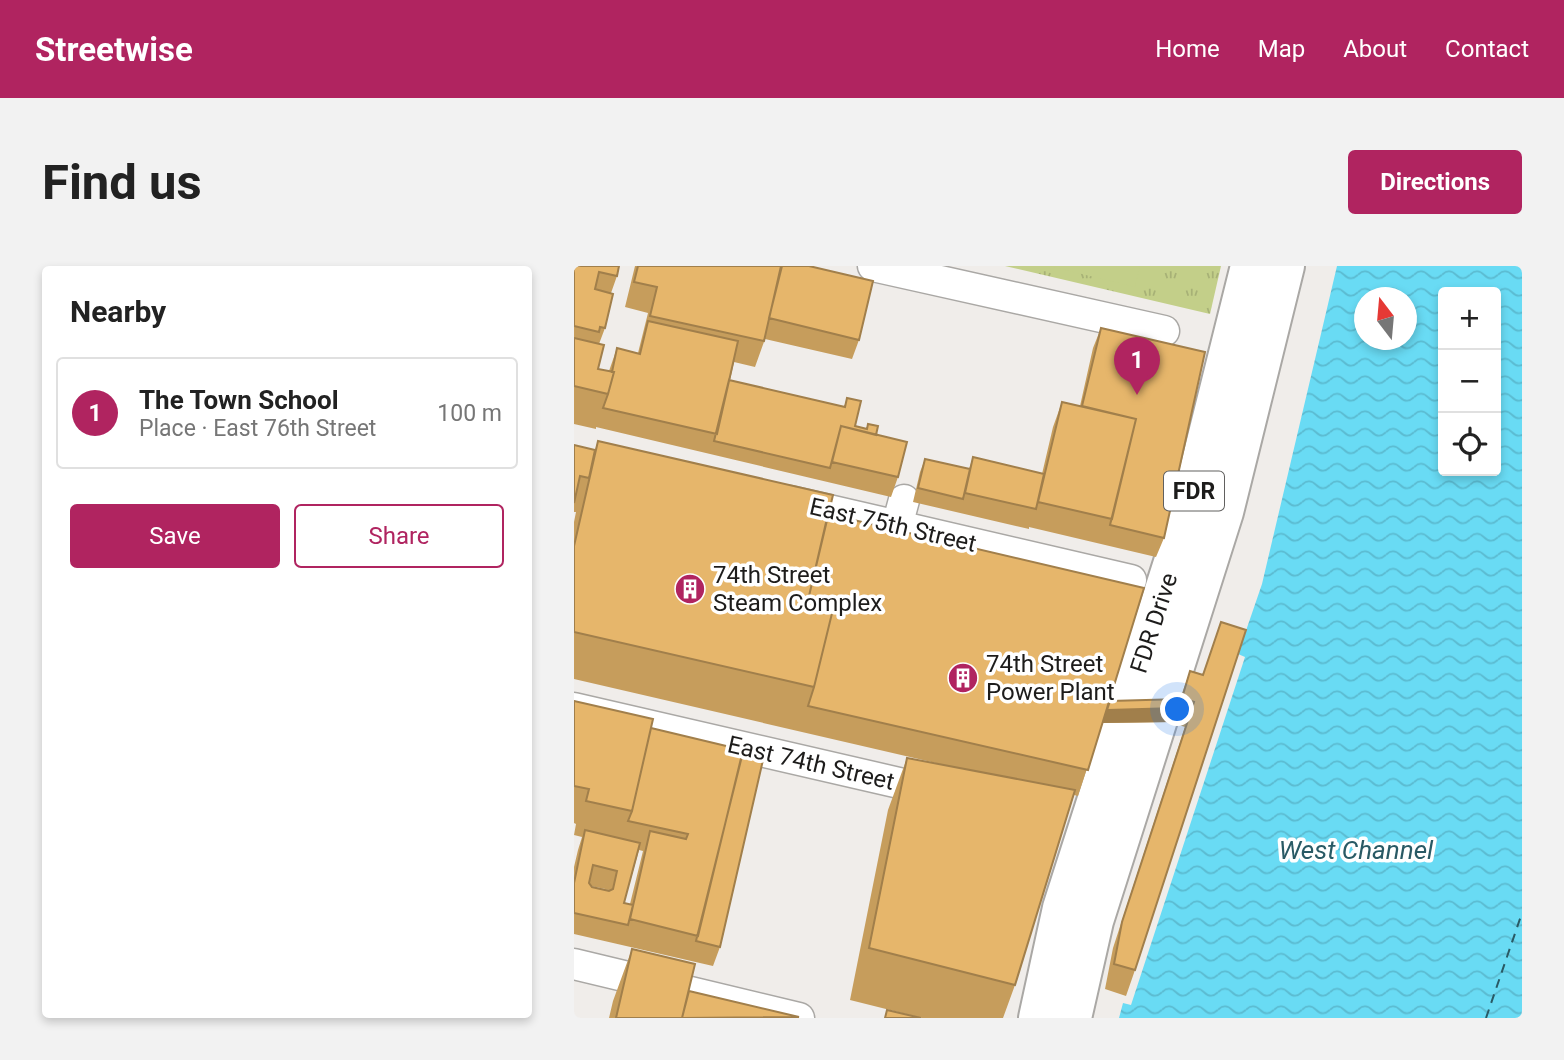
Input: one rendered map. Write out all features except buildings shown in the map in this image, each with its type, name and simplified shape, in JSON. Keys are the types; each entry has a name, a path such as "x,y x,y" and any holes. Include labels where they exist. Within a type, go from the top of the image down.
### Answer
{"highway":[{"name":"FDR Drive","path":"1038,1018 1047,969 1082,840 1186,522 1250,266"},
{"name":"FDR Drive","path":"1072,1018 1094,921 1224,512 1284,266"},
{"path":"1016,1018 1047,969"}],"street":[{"path":"873,266 1164,331"},
{"name":"East 75th Street","path":"762,495 900,513 1131,580"},
{"name":"East 74th Street","path":"574,708 967,799"},
{"path":"574,964 799,1018"}],"green space":[{"path":"1005,266 1221,266 1210,314"},
{"path":"1049,266 1140,266 1135,287"}],"water":[{"name":"West Channel","path":"1337,266 1522,266 1522,1018 1119,1018 1123,1003 1131,1005 1245,657 1238,654 1262,584"}],"ferry route":[{"path":"1486,1018 1522,913"}],"place":[{"name":"The Town School","path":"1137,395"},
{"name":"74th Street Steam Complex","path":"690,589"},
{"name":"74th Street Power Plant","path":"963,678"}]}
